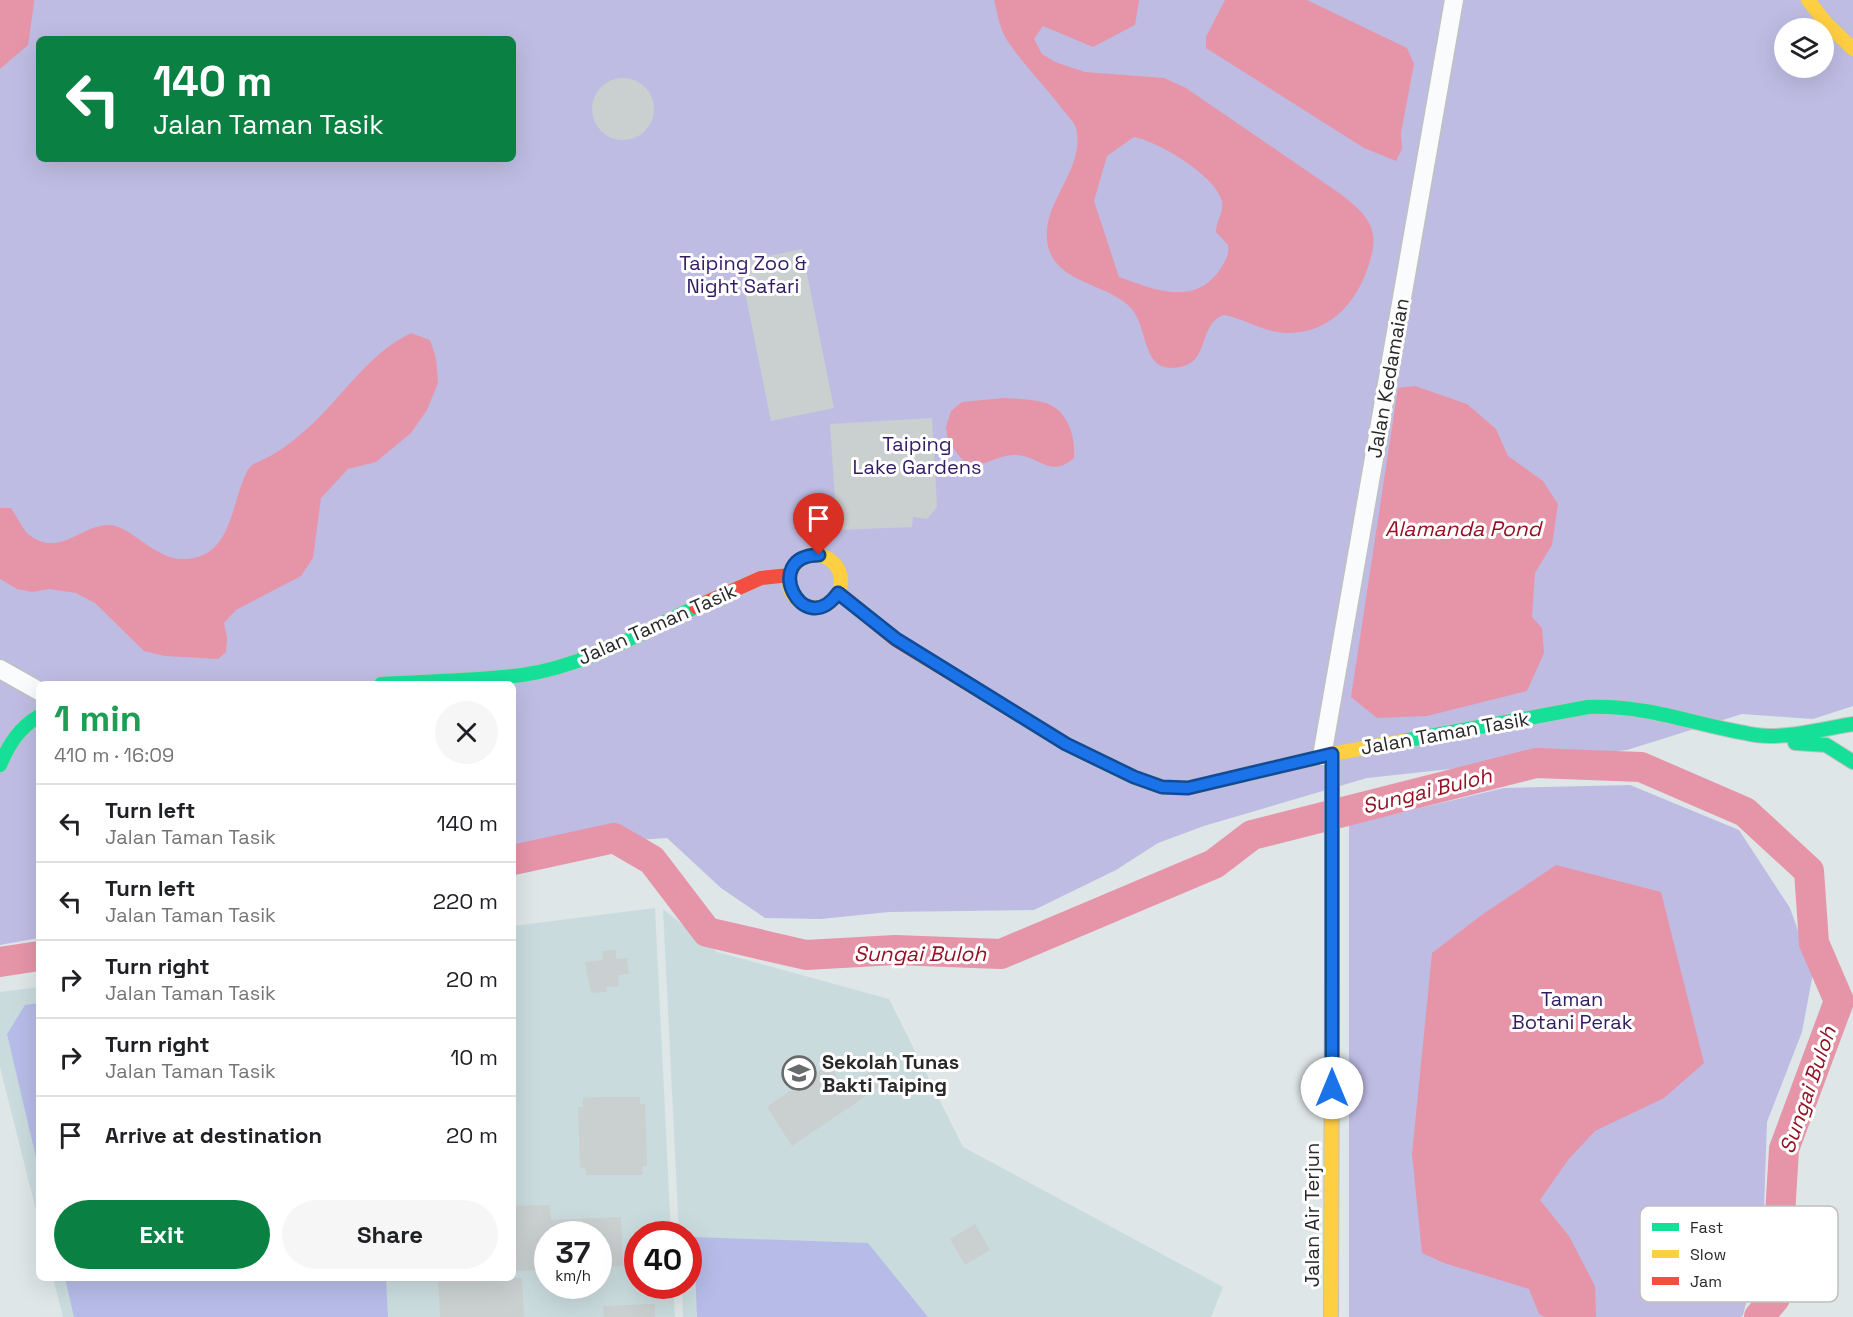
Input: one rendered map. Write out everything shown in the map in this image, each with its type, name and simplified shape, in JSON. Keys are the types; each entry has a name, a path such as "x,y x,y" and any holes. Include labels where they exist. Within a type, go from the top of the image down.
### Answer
{"street":[{"name":"Jalan Kedamaian","path":"1327,755 1454,0"},
{"path":"1808,0 1826,23 1853,49"},
{"path":"819,555 834,563 841,577 838,593 826,605 810,607 796,599 789,584 790,575 798,562 804,558 819,555"},
{"name":"Jalan Taman Tasik","path":"428,681 523,675 565,665 604,651 761,578 790,575"},
{"name":"Jalan Taman Tasik","path":"838,593 896,639 1066,744 1134,777 1162,787 1188,788 1327,755 1587,707 1615,706 1660,712 1758,735 1799,733 1853,724"},
{"path":"0,669 36,689"},
{"path":"0,765 10,741 36,718"},
{"path":"1758,735 1785,742 1826,745 1853,762"},
{"name":"Jalan Air Terjun","path":"1327,755 1332,782 1331,1317"}],"shaded area":[{"path":"655,908 670,1221 624,1221 624,1299 674,1299 675,1317 63,1317 54,1281 516,1281 516,926"},
{"name":"Sekolah Tunas Bakti Taiping","path":"663,909 717,952 889,999 963,1147 1223,1287 1211,1317 683,1317 682,1299 702,1299 702,1221 678,1221"},
{"path":"36,987 36,1210 0,1067 0,992"},
{"path":"36,1003 36,1157 7,1034 25,1005"},
{"path":"702,1237 868,1243 928,1317 697,1317 696,1299 702,1299"},
{"path":"66,1281 386,1281 388,1317 74,1317"}],"green space":[{"name":"Taiping Lake Gardens","path":"0,0 1853,0 1853,706 1813,719 1742,714 1627,750 1367,778 1204,826 1158,843 1116,870 1034,910 889,912 821,919 765,918 721,888 667,838 516,848 516,681 36,681 36,939 0,945"},
{"name":"Taman Botani Perak","path":"1630,785 1739,830 1790,908 1813,973 1802,1032 1767,1122 1764,1206 1640,1206 1640,1302 1746,1302 1741,1317 1349,1317 1349,825 1504,788"}],"water":[{"path":"0,0 34,0 34,3 28,45 0,69"},
{"path":"994,0 1139,0 1135,25 1093,47 1043,26 1034,39 1042,54 1055,62 1085,72 1164,78 1186,88 1351,202 1367,219 1372,230 1373,250 1359,288 1342,311 1319,327 1290,333 1264,329 1224,315 1211,325 1201,349 1192,362 1184,366 1169,368 1159,365 1147,348 1140,324 1128,305 1117,297 1068,273 1058,265 1051,254 1047,240 1048,225 1051,211 1075,157 1076,128 1010,44 1002,31","holes":["1134,137 1145,140 1185,161 1198,171 1209,181 1222,201 1216,232 1228,245 1227,256 1219,271 1209,282 1197,289 1172,292 1119,277 1094,201 1107,156"]},
{"path":"1225,0 1307,0 1407,48 1414,64 1401,133 1402,149 1396,161 1364,148 1206,48 1206,37"},
{"path":"411,333 430,340 436,358 438,383 427,410 411,433 376,462 348,469 321,498 313,558 301,576 236,610 224,623 227,638 226,652 218,659 165,656 144,651 95,603 76,593 49,589 32,592 17,589 0,579 0,508 11,508 28,534 39,541 60,542 98,526 109,525 126,531 153,549 172,558 199,557 212,550 228,526 250,467 296,438 366,366 395,342"},
{"name":"Alamanda Pond","path":"1415,386 1467,404 1496,429 1508,456 1543,481 1558,504 1552,545 1535,573 1532,617 1542,628 1544,653 1527,691 1427,716 1377,718 1351,697 1398,388"},
{"path":"1004,398 1046,403 1060,412 1072,434 1074,458 1057,467 1012,455 979,465 967,466 948,441 946,427 951,411 962,402"},
{"path":"1556,865 1661,892 1704,1063 1664,1098 1595,1131 1568,1160 1540,1200 1569,1236 1595,1286 1596,1317 1545,1317 1539,1314 1529,1289 1444,1263 1422,1253 1412,1154 1432,953 1483,914"}],"building":[{"path":"623,78 645,87 654,109 645,131 623,140 601,131 592,109 601,87"},
{"path":"802,249 834,408 771,421 739,262"},
{"path":"932,418 937,507 927,519 913,517 912,527 837,530 830,424"},
{"path":"616,950 616,959 627,958 629,974 618,975 619,986 606,987 607,992 591,993 585,962 603,960 602,951"},
{"path":"829,1064 845,1089 876,1068 885,1083 792,1146 767,1107"},
{"path":"640,1097 640,1104 645,1104 647,1166 642,1166 643,1175 586,1175 585,1168 580,1168 578,1107 583,1107 583,1098"},
{"path":"550,1205 551,1220 621,1217 623,1266 612,1266 612,1221 534,1221 534,1270 516,1271 516,1206"},
{"path":"975,1224 990,1250 965,1265 950,1239"},
{"path":"516,1278 522,1278 524,1317 440,1317 438,1281 516,1281"},
{"path":"655,1304 655,1317 604,1317 603,1306"}],"waterway":[{"name":"Sungai Buloh","path":"516,859 614,838 652,860 707,932 806,955 895,950 1001,954 1214,864 1252,835 1536,763 1641,767 1745,812 1809,871 1814,943 1839,1001 1784,1149 1781,1206"},
{"name":"Sungai Buloh","path":"0,962 36,956"},
{"name":"Sungai Buloh","path":"1759,1317 1772,1302"}],"traffic: fast":[{"path":"445,681 487,679 545,671 612,647 696,607"},
{"path":"1403,741 1588,707 1633,709 1768,736 1805,733 1853,724"},
{"path":"0,765 15,737 36,718"},
{"path":"1795,743 1826,745 1853,762"},
{"path":"1332,754 1332,979"}],"traffic: slow":[{"path":"1808,0 1826,23 1853,49"},
{"path":"815,555 829,559 837,567 841,581 837,595 829,603 815,607 801,603 793,595 789,581 793,567 801,559 815,555"},
{"path":"991,698 1066,744 1134,777 1162,787 1188,788 1332,754 1403,741"},
{"path":"1331,1317 1332,979"}],"traffic: jam":[{"path":"696,607 761,578 790,575"},
{"path":"839,593 896,640 991,698"}],"place":[{"name":"Sekolah Tunas Bakti Taiping","path":"799,1073"}],"route":[{"path":"819,555 811,555 798,562 790,575 791,592 802,604 818,608 834,600 838,593 896,639 976,690 1066,744 1134,777 1162,787 1188,788 1332,754 1332,1088"}],"park label":[{"name":"Taiping Zoo & Night Safari","path":"743,274"}]}
